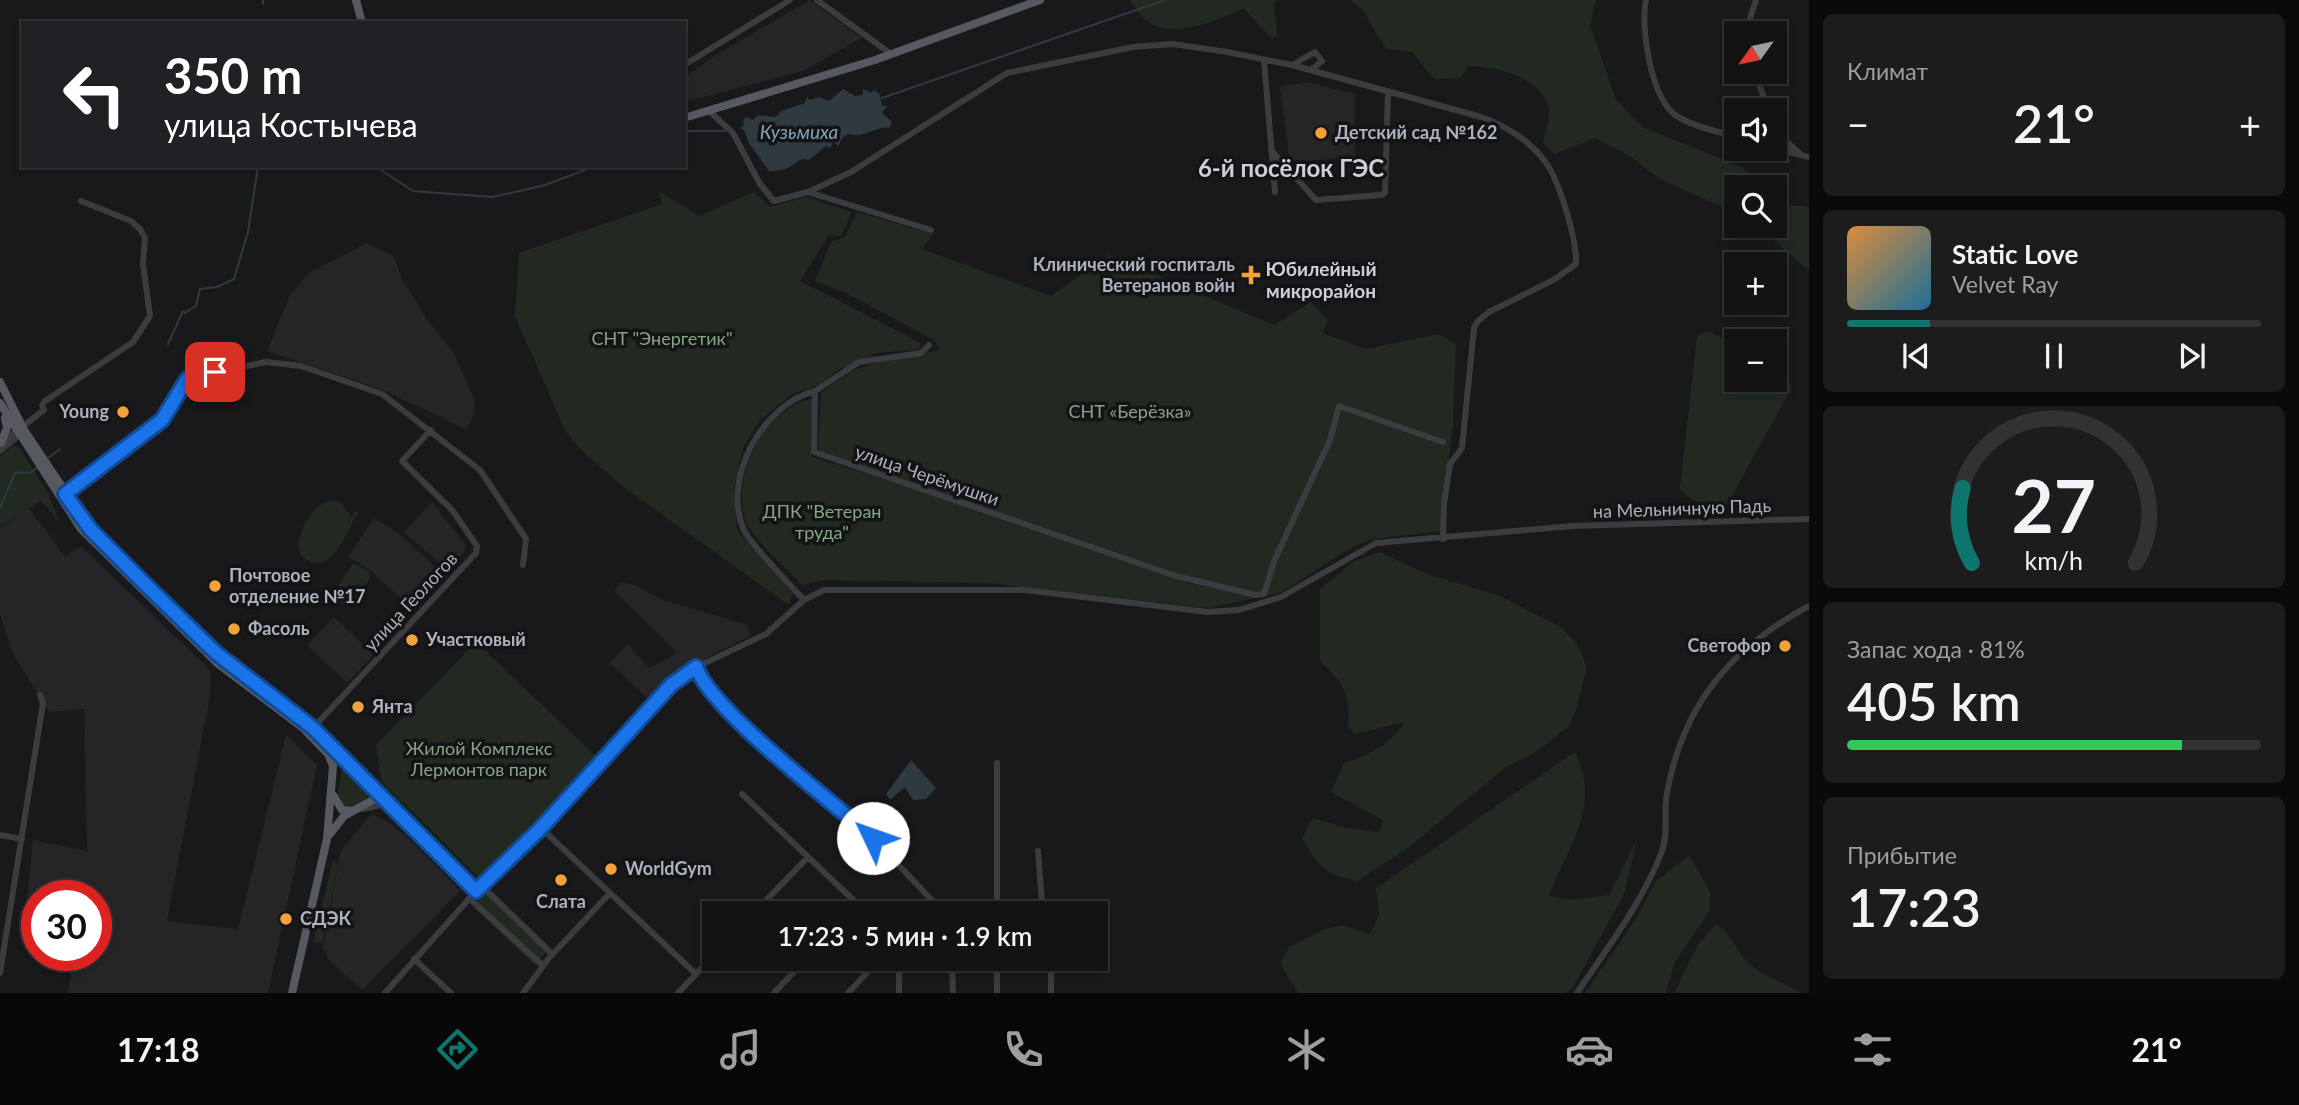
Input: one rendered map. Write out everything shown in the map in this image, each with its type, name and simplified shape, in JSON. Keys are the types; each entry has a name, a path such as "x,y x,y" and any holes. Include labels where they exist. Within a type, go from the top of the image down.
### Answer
{"main road":[{"path":"356,0 361,21"},
{"path":"686,118 891,54 1040,0"},
{"path":"0,382 20,431"},
{"path":"0,404 91,530 227,662 313,728 373,790 373,800 336,823 327,839"},
{"path":"0,404 7,428 0,446"},
{"path":"42,464 68,511 96,544 217,663 311,735 325,749 333,766 327,839 292,993"},
{"path":"351,768 339,765 332,782 338,806 342,810 356,810"}],"street":[{"path":"686,64 790,0"},
{"path":"817,0 891,54"},
{"path":"1646,0 1642,18 1646,50 1667,105 1685,120 1724,133"},
{"path":"1749,21 1756,0"},
{"path":"710,112 733,133 771,199 781,200 808,192 851,172 1014,69 1156,44 1192,46 1292,65 1490,120 1530,146 1549,168 1567,216 1576,255 1572,269 1489,312 1474,328 1462,448 1449,471 1443,539"},
{"path":"1292,65 1315,52 1322,61 1311,70"},
{"path":"1264,60 1275,192"},
{"path":"1271,150 1316,200 1385,193 1388,91"},
{"path":"1787,142 1800,154"},
{"path":"1787,151 1809,157"},
{"path":"808,192 931,230"},
{"path":"0,446 44,410 42,405 45,401 133,342 150,316 143,264 145,238 140,229 131,221 80,201"},
{"path":"385,993 476,891 541,828 671,685 696,667 766,634 804,600 744,530 738,492 755,438 763,423 794,399 815,391 859,362 921,353 929,345"},
{"path":"65,494 162,420 188,378 260,362 301,366 382,394 480,470 526,539 523,565"},
{"name":"улица Черёмушки","path":"815,391 814,452 1177,576 1256,595 1264,594 1275,559 1330,440 1339,406 1443,442"},
{"name":"улица Геологов","path":"313,728 476,553 477,546 453,511 402,461 431,430"},
{"name":"на Мельничную Падь","path":"804,600 824,590 984,588 1208,612 1239,610 1281,597 1376,543 1555,527 1809,519"},
{"path":"1577,993 1617,934 1657,864 1667,832 1666,796 1673,766 1700,703 1729,662 1781,621 1809,606"},
{"path":"696,667 709,688 742,722 873,838 933,901"},
{"path":"0,973 43,703 40,695"},
{"path":"997,763 997,901"},
{"path":"373,790 476,891"},
{"path":"742,794 855,901"},
{"path":"356,810 380,805 394,810"},
{"path":"541,828 696,974"},
{"path":"0,835 22,839"},
{"path":"1038,851 1042,901"},
{"path":"766,901 808,857"},
{"path":"482,886 552,954"},
{"path":"523,993 552,954 610,893"},
{"path":"470,898 543,966"},
{"path":"414,959 451,993"},
{"path":"678,993 702,968"},
{"path":"774,993 795,971"},
{"path":"848,993 869,971"},
{"path":"899,971 899,993"},
{"path":"952,971 953,993"},
{"path":"997,971 997,993"},
{"path":"1051,971 1051,993"}],"shaded area":[{"path":"810,0 862,38 803,71 686,101 686,77 716,55"},
{"name":"Детский сад №162","path":"1306,82 1355,94 1355,156 1290,163 1280,87"},
{"path":"366,243 394,256 401,277 428,321 453,352 474,398 475,410 467,430 383,390 267,351 290,295 309,273"},
{"path":"432,502 466,545 464,553 447,570 404,532"},
{"path":"29,508 65,556 81,546 211,671 210,696 167,921 238,929 286,735 317,765 268,993 68,993 71,971 112,971 112,880 29,880 33,840 87,851 84,709 49,712 12,652 0,614 0,528"},
{"path":"374,518 397,532 443,574 410,607 370,570 348,557"},
{"path":"621,582 635,585 660,599 748,625 750,636 691,666 684,664 651,701 609,663 628,644 649,668 668,659 676,651 614,591"},
{"path":"334,617 374,655 347,683 307,645"},
{"path":"371,814 387,821 405,835 460,891 362,990 329,960 323,948 341,850"}],"green space":[{"path":"1130,0 1277,0 1274,3 1277,35 1272,39 1244,9 1197,26 1167,29 1153,25"},
{"path":"1350,0 1596,0 1590,26 1616,99 1642,127 1742,167 1750,175 1724,175 1724,208 1660,179 1631,157 1595,138 1554,154 1543,143 1548,121 1548,104 1531,84 1501,70 1469,66 1460,78 1434,79 1412,52 1386,49 1362,9"},
{"name":"СНТ \"Энергетик\"","path":"659,191 699,216 754,192 770,207 806,197 852,212 841,236 829,235 800,281 921,343 919,349 876,353 840,369 818,385 792,394 761,419 744,445 734,489 737,530 792,593 789,605 622,486 578,447 565,430 515,316 519,253 662,204"},
{"path":"1787,205 1809,207 1809,271 1771,238 1787,238"},
{"name":"СНТ «Берёзка»","path":"857,212 933,234 922,249 1051,296 1108,255 1274,325 1311,302 1328,321 1322,333 1366,349 1438,334 1456,344 1453,425 1440,531 1369,540 1346,551 1280,593 1262,597 1256,592 1191,578 818,451 821,392 852,371 881,361 940,350 934,340 846,293 815,281 831,242 845,237"},
{"path":"1709,331 1724,339 1724,392 1787,392 1787,378 1792,387 1725,509 1694,500 1680,488 1697,336"},
{"name":"ДПК \"Ветеран труда\"","path":"813,398 812,457 932,494 1188,583 1261,597 1208,608 988,583 825,580 802,585 751,531 742,505 742,485 754,447 766,430 779,415"},
{"path":"13,445 20,448 49,495 60,523 41,501 0,527 0,457"},
{"path":"330,500 342,503 351,517 355,511 358,513 336,552 320,563 311,562 301,555 301,531 317,508"},
{"path":"1380,552 1429,575 1498,595 1561,627 1577,644 1587,667 1576,711 1569,726 1536,752 1506,767 1409,847 1357,881 1329,872 1313,856 1302,838 1313,818 1347,828 1379,832 1383,820 1331,792 1344,763 1378,748 1405,722 1355,734 1348,727 1348,706 1344,690 1320,661 1320,589 1354,561"},
{"path":"353,563 369,571 370,578 351,605 346,607 335,600 333,594"},
{"name":"Жилой Комплекс Лермонтов парк","path":"476,642 598,758 479,878 381,781 376,745"},
{"path":"1575,752 1585,790 1584,808 1573,843 1549,896 1571,900 1609,895 1637,839 1625,892 1573,987 1566,993 1298,993 1280,963 1289,947 1323,930 1342,925 1370,934 1379,915 1376,888"},
{"path":"342,769 368,796 358,807 344,808 337,798"},
{"path":"1689,855 1710,891 1710,910 1675,962 1666,993 1585,993 1638,916 1655,882"},
{"path":"333,860 338,864 323,942 313,943"},
{"path":"489,890 550,947 535,965 473,907"},
{"path":"1716,924 1729,935 1750,964 1801,993 1674,993 1697,946"}],"water":[{"name":"Кузьмиха","path":"843,89 855,96 863,95 863,89 871,93 874,90 880,95 882,106 887,106 882,113 892,122 890,128 880,128 860,135 848,134 841,139 839,146 833,142 830,148 826,146 809,160 802,159 785,169 769,171 749,143 744,130 739,128 744,126 743,120 746,117 753,120 758,115 776,117 781,111 805,103 807,97 810,100 819,97 829,101"},
{"path":"911,760 936,788 926,799 913,800 905,787 890,800 886,794"}],"waterway":[{"name":"Кузьмиха","path":"882,98 1165,0"},
{"name":"Кузьмиха","path":"686,131 725,131"},
{"name":"Кузьмиха","path":"168,344 183,311 185,313 196,306 200,289 217,287 234,279 248,232 258,168"},
{"name":"Кузьмиха","path":"378,168 413,191 492,197 542,186 591,168"},
{"name":"Кузьмиха","path":"47,459 60,449"},
{"name":"Кузьмиха","path":"0,508 15,473 32,472 38,467"}],"place":[{"name":"Детский сад №162","path":"1321,133"},
{"name":"Клинический госпиталь Ветеранов войн","path":"1251,275"},
{"name":"Young","path":"123,412"},
{"name":"Почтовое отделение №17","path":"215,586"},
{"name":"Фасоль","path":"234,629"},
{"name":"Участковый","path":"412,640"},
{"name":"Светофор","path":"1785,646"},
{"name":"Янта","path":"358,707"},
{"name":"WorldGym","path":"611,869"},
{"name":"Слата","path":"561,880"},
{"name":"СДЭК","path":"286,919"}],"district":[{"name":"6-й посёлок ГЭС","path":"1291,169"},
{"name":"Юбилейный микрорайон","path":"1321,280"}],"route":[{"path":"215,372 197,375 184,381 162,420 65,494 91,530 216,653 313,728 476,891 541,828 671,685 682,674 696,667 709,688 737,717 873,838"}]}
